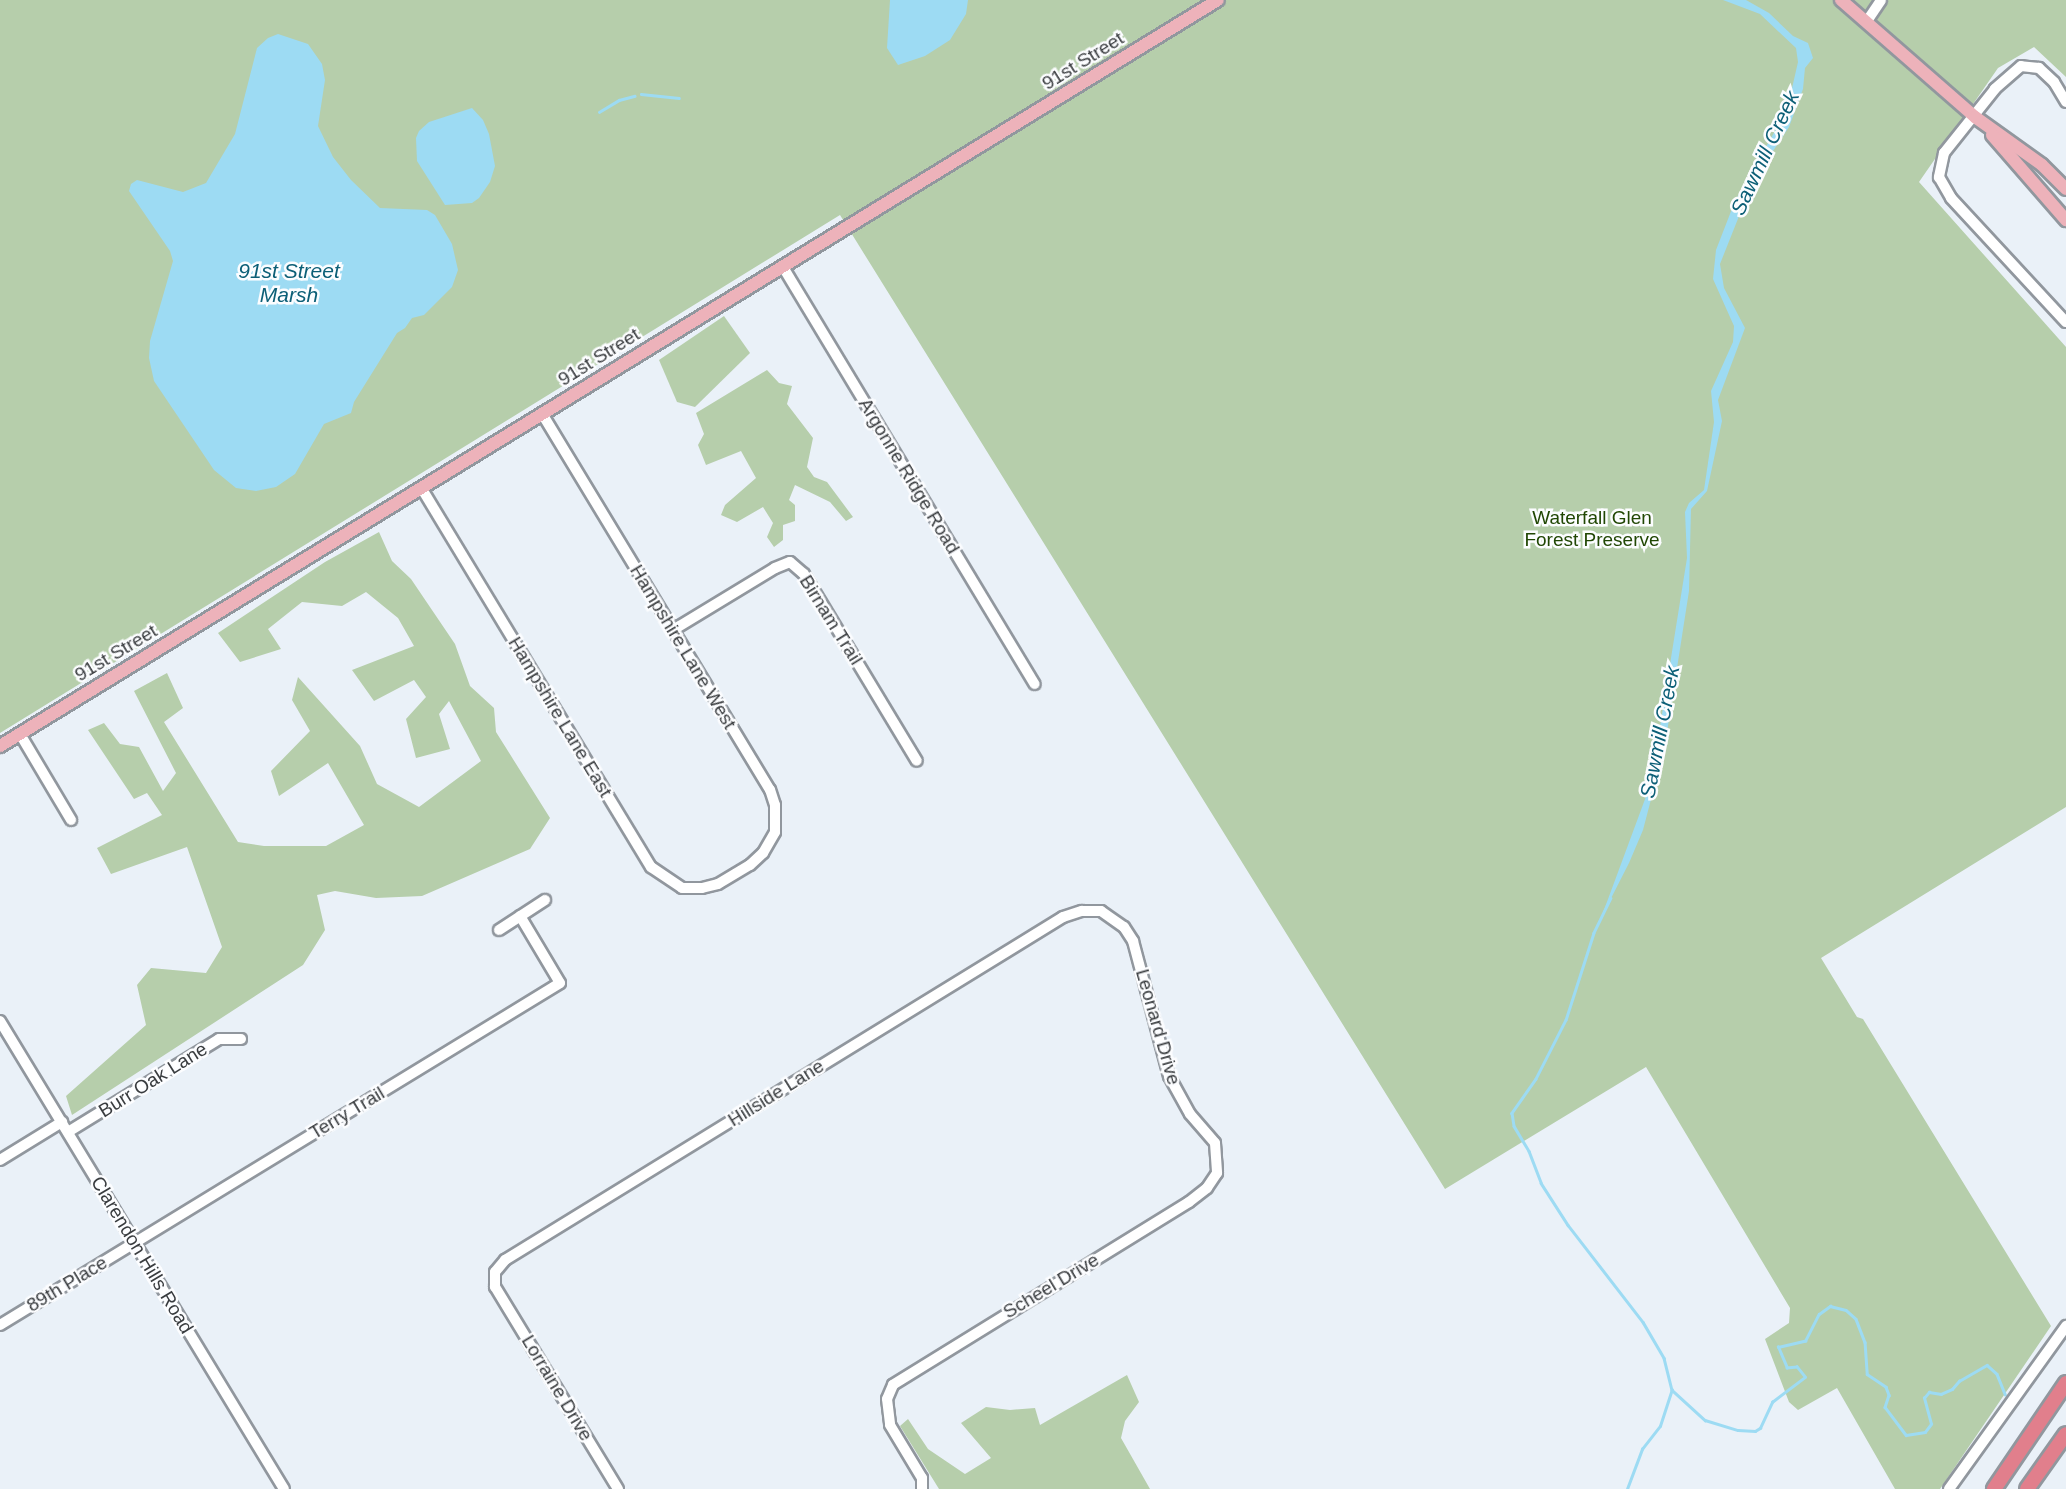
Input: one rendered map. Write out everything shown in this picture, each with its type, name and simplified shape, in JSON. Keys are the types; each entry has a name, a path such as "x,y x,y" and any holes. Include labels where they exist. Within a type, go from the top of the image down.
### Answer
{"highway":[{"path":"1994,1489 2066,1383"},
{"path":"2027,1489 2066,1434"}],"main road":[{"name":"91st Street","path":"0,746 1218,0"},
{"path":"1841,0 1975,117 2042,165 2066,189"},
{"path":"1975,117 2066,220"}],"street":[{"path":"1867,21 1881,0"},
{"path":"2066,102 2054,82 2039,68 2021,66 2005,78 1944,153 1939,177 1943,187 2066,322"},
{"name":"Argonne Ridge Road","path":"783,267 1035,684"},
{"name":"Hampshire Lane West","path":"543,415 770,790 775,805 775,832 759,858 733,875"},
{"name":"Hampshire Lane East","path":"422,489 651,867 682,888 710,887 733,875"},
{"name":"Birnam Trail","path":"673,629 775,568 790,562 803,574 917,761"},
{"path":"20,734 71,820"},
{"path":"499,930 545,900"},
{"name":"Leonard Drive","path":"1074,912 1101,911 1117,921 1130,934 1169,1076 1190,1114 1215,1143 1217,1173"},
{"name":"Hillside Lane","path":"495,1287 495,1272 505,1260 1074,912"},
{"name":"Terry Trail","path":"135,1243 560,983 520,916"},
{"name":"Clarendon Hills Road","path":"0,1021 284,1489"},
{"name":"Burr Oak Lane","path":"0,1160 65,1127 219,1039 241,1038"},
{"name":"Scheel Drive","path":"922,1483 890,1425 887,1399 893,1385 1189,1202 1207,1188 1217,1173"},
{"name":"89th Place","path":"0,1325 135,1243"},
{"name":"Lorraine Drive","path":"495,1287 618,1489"},
{"path":"1950,1489 2066,1326"}],"green space":[{"name":"Waterfall Glen Forest Preserve","path":"0,0 2066,0 2066,77 2034,47 1998,68 1919,182 2066,347 2066,807 1821,958 1857,1017 1863,1019 2051,1326 1940,1489 1895,1489 1837,1388 1798,1410 1789,1402 1765,1339 1789,1323 1790,1308 1646,1067 1445,1189 840,215 0,733"},
{"path":"724,316 750,353 695,407 677,402 659,360"},
{"path":"767,370 779,383 792,386 787,404 813,438 807,467 814,477 827,482 853,517 846,521 830,502 795,485 789,500 795,505 795,521 783,525 783,540 774,547 767,537 773,523 763,507 737,522 721,515 725,505 756,478 741,451 706,465 698,445 704,434 696,413"},
{"path":"379,532 392,561 411,579 455,644 470,686 494,708 496,732 550,818 530,849 422,896 376,898 335,891 317,895 325,930 303,965 72,1115 66,1096 146,1025 137,985 151,968 206,973 222,947 187,847 111,874 97,848 162,815 147,793 134,799 88,730 104,723 120,744 139,747 163,791 176,773 134,691 167,673 183,708 164,722 238,842 264,846 326,846 364,825 328,763 279,796 271,771 310,731 292,700 298,677 360,746 377,784 419,807 481,761 449,701 439,714 450,749 416,758 406,719 426,697 414,680 374,701 352,670 414,646 398,618 366,592 342,606 302,602 268,629 281,649 240,662 218,633 325,562"},
{"path":"1127,1375 1139,1402 1125,1421 1121,1438 1150,1489 939,1489 900,1426 908,1419 928,1449 965,1474 991,1458 961,1423 986,1407 1010,1410 1035,1408 1040,1425"}],"water":[{"path":"890,0 968,0 966,14 950,40 925,56 898,65 887,48"},
{"path":"1723,0 1746,0 1769,13 1793,36 1808,43 1813,58 1805,68 1803,89 1789,127 1753,181 1720,264 1724,288 1745,328 1718,400 1722,421 1707,491 1691,509 1689,591 1659,784 1654,788 1643,830 1629,863 1601,918 1651,783 1687,558 1685,512 1689,503 1704,490 1714,422 1711,391 1733,342 1734,326 1713,279 1716,250 1735,201 1787,110 1798,62 1796,48 1760,14"},
{"name":"91st Street Marsh","path":"278,34 308,44 322,64 325,80 318,126 333,157 351,180 380,208 427,210 435,215 452,244 458,270 452,287 424,315 412,318 405,328 397,333 354,402 351,413 324,424 295,474 276,487 256,491 236,488 214,470 154,381 149,358 150,341 173,261 170,251 129,191 131,184 137,180 183,192 206,183 235,134 257,48 268,38"},
{"path":"472,108 483,120 489,134 495,166 490,182 479,198 472,203 445,205 417,161 416,138 429,122"}],"waterway":[{"path":"641,94 679,98"},
{"path":"599,112 619,100 634,96"},
{"path":"1611,898 1594,933 1566,1020 1536,1079 1512,1113 1514,1126 1529,1151 1541,1183 1568,1225 1643,1322 1664,1358 1672,1390 1705,1420 1738,1430 1755,1431 1760,1428 1772,1402 1805,1377 1797,1367 1787,1368 1778,1347 1805,1341 1819,1314 1830,1306 1846,1310 1856,1319 1865,1342 1867,1374 1886,1387 1889,1395 1885,1407 1906,1435 1925,1432 1931,1424 1924,1398 1929,1392 1941,1394 1952,1389 1959,1381 1987,1365 1997,1374 2005,1394"},
{"name":"Sawmill Creek","path":"1627,1489 1642,1449 1660,1426 1672,1390"}]}
